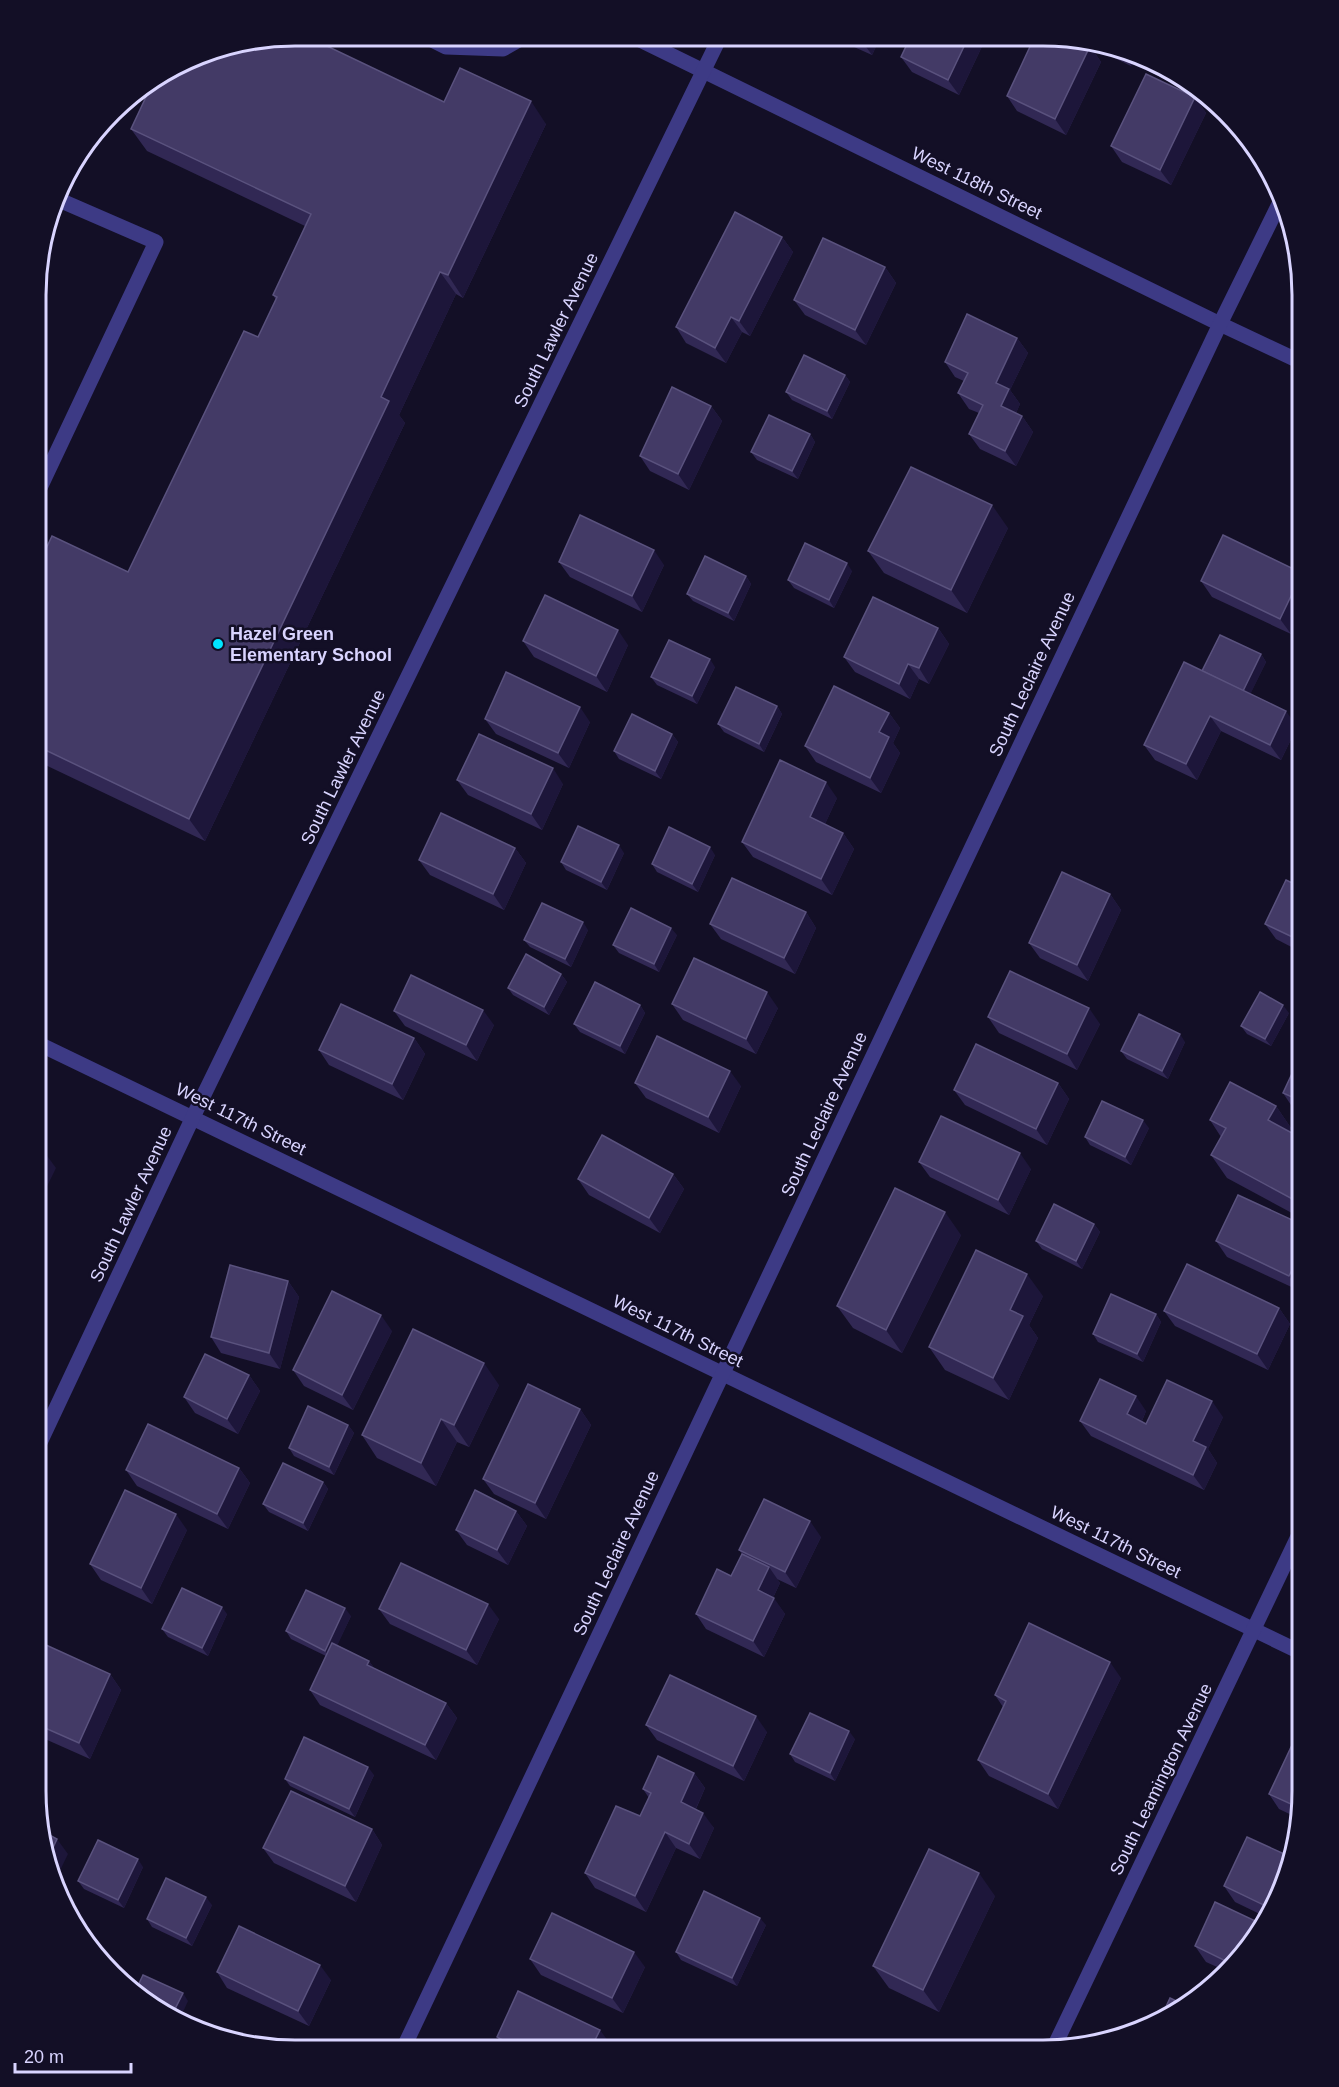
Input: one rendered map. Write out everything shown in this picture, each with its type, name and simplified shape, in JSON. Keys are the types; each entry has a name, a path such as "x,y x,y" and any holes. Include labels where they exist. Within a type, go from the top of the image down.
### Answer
{"street":[{"path":"444,46 503,49 508,46"},
{"name":"West 118th Street","path":"653,46 1292,358"},
{"name":"South Lawler Avenue","path":"46,1430 193,1117 716,46"},
{"path":"46,475 156,242 64,202"},
{"name":"South Leclaire Avenue","path":"407,2040 1220,324 1277,209"},
{"name":"West 117th Street","path":"46,1047 1292,1648"},
{"name":"South Leamington Avenue","path":"1057,2040 1292,1547"}],"building":[{"path":"327,46 444,102 460,68 531,101 448,275 440,272 381,397 389,401 189,819 46,750 46,549 52,536 128,572 244,331 258,337 277,297 273,295 311,214 131,129 146,96 185,72 231,55 279,47"},
{"path":"906,46 964,46 948,80 901,57"},
{"path":"1030,46 1088,50 1055,119 1007,96"},
{"path":"1146,74 1195,98 1160,170 1111,146"},
{"path":"735,212 782,237 739,321 731,317 715,348 676,327"},
{"path":"823,238 885,267 855,330 794,300"},
{"path":"967,314 1017,338 996,383 1009,389 1001,406 1022,416 1005,451 969,434 983,405 958,393 968,373 945,362"},
{"path":"804,355 845,375 827,411 786,392"},
{"path":"672,387 711,406 678,474 640,456"},
{"path":"769,415 810,434 792,471 751,452"},
{"path":"911,467 992,505 951,590 868,551"},
{"path":"580,515 654,550 632,596 559,562"},
{"path":"1223,535 1292,568 1292,594 1280,619 1201,581"},
{"path":"805,543 847,563 829,600 788,580"},
{"path":"705,556 746,576 728,613 687,594"},
{"path":"545,595 618,630 596,676 523,641"},
{"path":"873,597 938,628 919,668 908,664 899,684 844,657"},
{"path":"1220,635 1261,654 1243,691 1202,671"},
{"path":"669,640 710,659 692,696 651,677"},
{"path":"1184,662 1286,711 1270,745 1210,716 1186,764 1144,745"},
{"path":"506,672 580,707 558,753 485,719"},
{"path":"834,686 889,713 879,732 889,737 870,778 805,746"},
{"path":"736,687 777,706 759,744 718,724"},
{"path":"632,714 672,734 655,771 614,751"},
{"path":"479,734 553,768 531,814 457,780"},
{"path":"780,760 826,782 810,817 843,833 821,879 742,842"},
{"path":"441,813 515,848 493,894 419,860"},
{"path":"578,826 619,845 601,882 561,862"},
{"path":"669,827 710,847 692,884 652,864"},
{"path":"1062,872 1110,894 1077,965 1029,943"},
{"path":"732,878 806,912 784,958 710,924"},
{"path":"1286,880 1292,883 1292,937 1265,924"},
{"path":"542,903 583,922 565,959 524,940"},
{"path":"631,908 671,928 654,964 613,945"},
{"path":"526,954 561,974 544,1007 508,988"},
{"path":"694,958 767,992 746,1039 672,1004"},
{"path":"1010,971 1089,1008 1067,1054 988,1017"},
{"path":"411,975 483,1010 466,1045 394,1011"},
{"path":"595,982 640,1005 620,1046 574,1024"},
{"path":"1260,992 1283,1005 1265,1039 1241,1026"},
{"path":"341,1004 414,1038 392,1084 319,1050"},
{"path":"1139,1014 1180,1034 1162,1071 1121,1051"},
{"path":"657,1036 730,1071 708,1117 635,1083"},
{"path":"976,1044 1058,1083 1036,1129 954,1090"},
{"path":"1292,1074 1292,1097 1283,1093"},
{"path":"1230,1082 1276,1106 1268,1120 1292,1133 1292,1199 1211,1155 1226,1128 1210,1120"},
{"path":"1102,1101 1143,1120 1125,1157 1085,1137"},
{"path":"941,1116 1020,1153 998,1200 919,1162"},
{"path":"602,1135 673,1174 649,1218 578,1179"},
{"path":"895,1188 945,1212 886,1330 837,1306"},
{"path":"1238,1195 1292,1220 1292,1270 1289,1276 1216,1241"},
{"path":"1054,1204 1094,1224 1076,1261 1036,1241"},
{"path":"976,1250 1027,1274 1010,1310 1023,1316 993,1378 929,1347"},
{"path":"1187,1264 1279,1308 1257,1354 1164,1311"},
{"path":"230,1265 288,1281 269,1353 211,1337"},
{"path":"332,1291 381,1315 342,1395 293,1370"},
{"path":"1111,1294 1156,1314 1137,1354 1093,1334"},
{"path":"413,1329 484,1363 454,1425 441,1419 421,1463 362,1435"},
{"path":"205,1354 249,1375 227,1419 184,1397"},
{"path":"1100,1379 1136,1396 1127,1414 1146,1424 1167,1380 1212,1401 1193,1441 1206,1447 1193,1475 1080,1421"},
{"path":"528,1384 580,1409 535,1503 483,1479"},
{"path":"308,1406 348,1425 329,1467 289,1448"},
{"path":"148,1424 239,1468 217,1514 126,1470"},
{"path":"283,1463 323,1482 303,1523 263,1504"},
{"path":"125,1490 176,1514 141,1588 90,1564"},
{"path":"475,1490 516,1511 497,1550 456,1530"},
{"path":"764,1499 810,1521 785,1572 739,1550"},
{"path":"742,1554 769,1567 758,1590 774,1598 753,1641 696,1614 717,1569 731,1576"},
{"path":"401,1563 488,1604 466,1650 379,1609"},
{"path":"182,1588 222,1607 202,1648 162,1629"},
{"path":"306,1590 345,1608 325,1651 286,1631"},
{"path":"1029,1623 1110,1662 1048,1794 978,1760 1006,1701 995,1695"},
{"path":"332,1643 369,1661 367,1665 446,1703 425,1745 310,1690"},
{"path":"46,1645 110,1674 79,1743 46,1728"},
{"path":"670,1675 756,1716 733,1766 646,1725"},
{"path":"810,1713 849,1731 830,1773 790,1754"},
{"path":"304,1737 368,1767 349,1809 285,1779"},
{"path":"1292,1745 1292,1804 1269,1794"},
{"path":"658,1756 694,1773 681,1802 703,1813 689,1844 665,1832 635,1896 585,1873 616,1806 640,1816 651,1793 643,1789"},
{"path":"291,1791 372,1829 345,1886 263,1848"},
{"path":"50,1835 57,1839 53,1848"},
{"path":"1247,1837 1284,1854 1274,1887 1265,1906 1224,1886"},
{"path":"98,1840 138,1859 118,1900 78,1881"},
{"path":"929,1849 979,1873 923,1990 873,1966"},
{"path":"166,1878 206,1897 186,1938 147,1919"},
{"path":"704,1891 760,1918 732,1978 676,1952"},
{"path":"1215,1902 1256,1921 1226,1961 1195,1946"},
{"path":"552,1913 634,1952 612,1998 530,1959"},
{"path":"239,1926 320,1965 298,2011 217,1972"},
{"path":"143,1975 183,1993 175,2009 138,1985"},
{"path":"518,1991 600,2030 595,2040 503,2040 497,2037"},
{"path":"1170,1998 1178,2002 1168,2007 1165,2009"}],"place":[{"name":"Hazel Green Elementary School","path":"218,644"}]}
